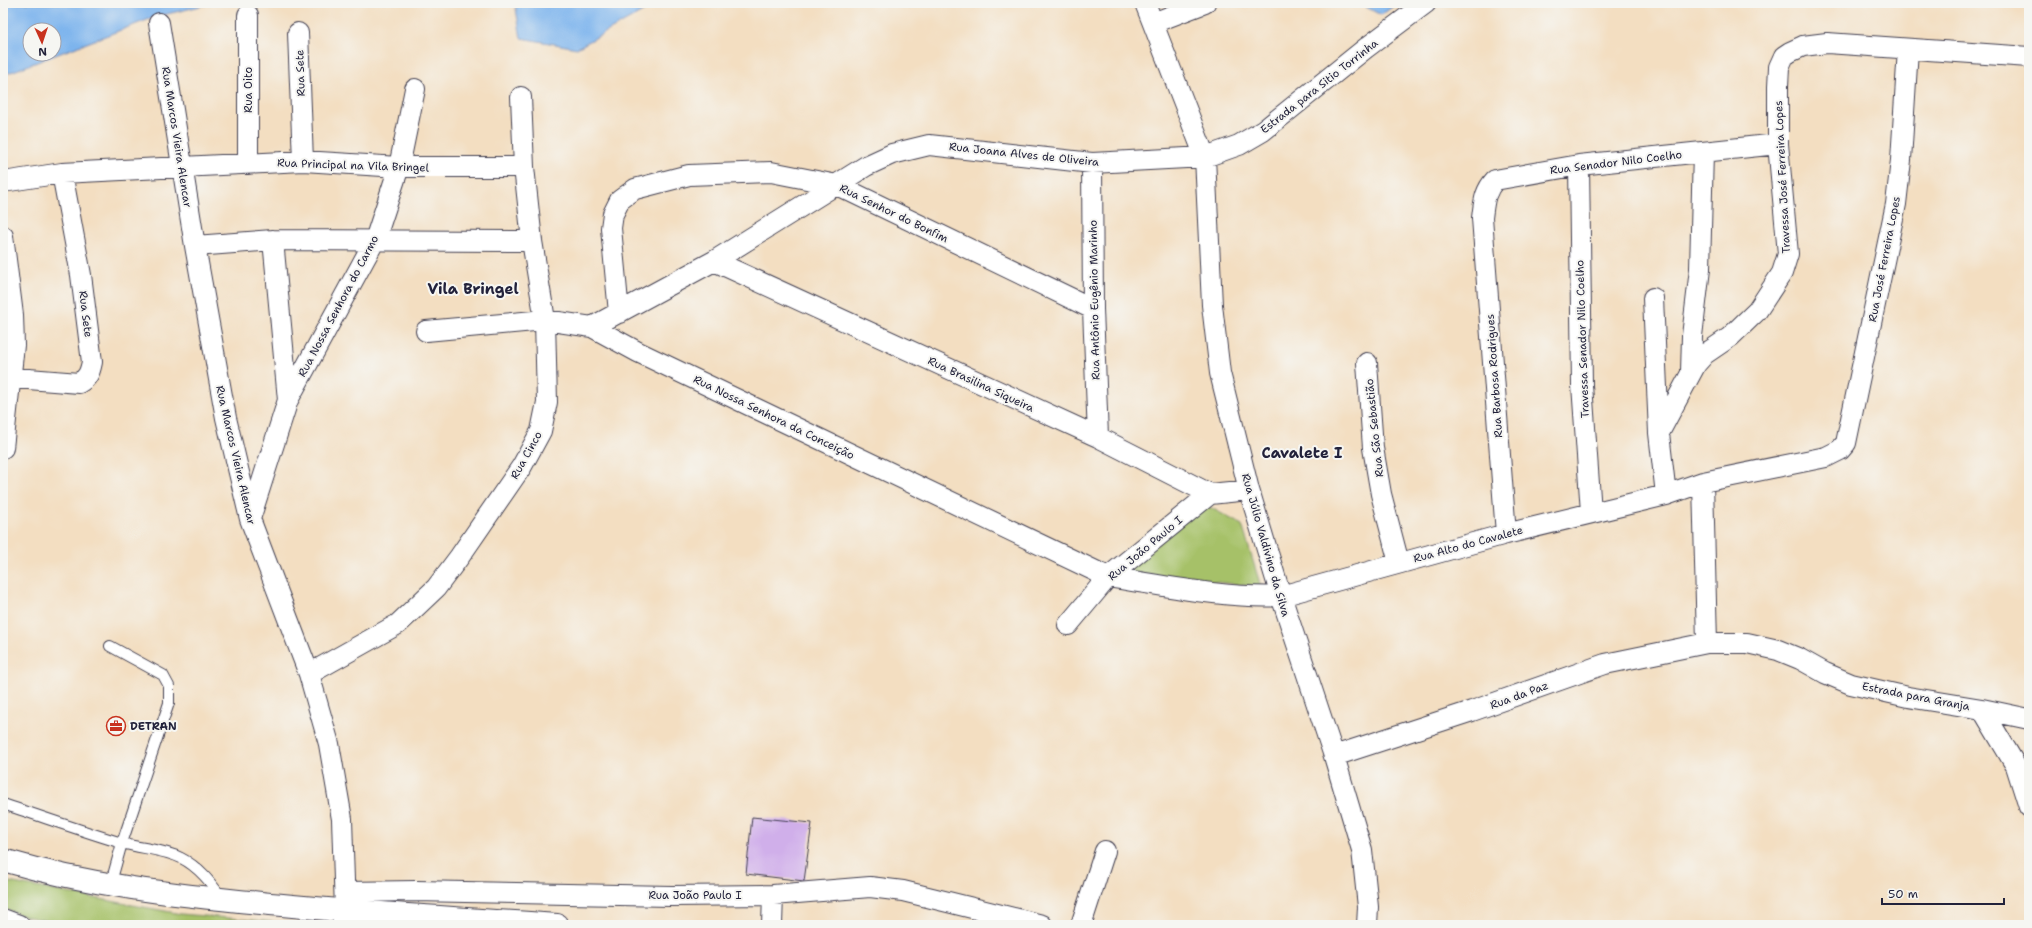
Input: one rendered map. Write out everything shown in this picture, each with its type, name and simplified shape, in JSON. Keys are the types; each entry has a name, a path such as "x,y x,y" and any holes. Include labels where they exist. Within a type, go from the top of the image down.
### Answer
{"highway":[{"path":"3,860 45,873 110,886 180,896 342,915 557,925"}],"street":[{"name":"Rua Júlio Valdivino da Silva","path":"1145,3 1205,157 1212,305 1220,373 1249,490 1281,596 1334,756 1362,850 1368,907 1367,925"},
{"path":"1153,24 1205,3"},
{"name":"Estrada para Sitio Torrinha","path":"1205,157 1239,145 1263,131 1366,48 1426,3"},
{"name":"Rua Oito","path":"248,15 248,164"},
{"name":"Rua Marcos Vieira Alencar","path":"159,23 195,246 226,418 250,519 309,674 329,744 342,819 342,915"},
{"name":"Rua Sete","path":"298,33 303,161"},
{"name":"Travessa José Ferreira Lopes","path":"1659,433 1691,372 1706,354 1730,337 1757,311 1782,273 1788,254 1778,144 1779,67 1784,56 1803,46 1827,42 1908,49"},
{"path":"1908,49 2029,57"},
{"name":"Rua José Ferreira Lopes","path":"1826,457 1840,450 1846,443 1896,204 1901,160 1908,49"},
{"name":"Rua Nossa Senhora do Carmo","path":"250,519 288,400 375,240 399,168 415,90"},
{"name":"Rua Cinco","path":"309,674 398,624 436,588 522,466 541,431 547,402 545,320 532,241 524,167 521,97"},
{"name":"Rua Joana Alves de Oliveira","path":"592,327 714,261 866,166 892,154 929,144 1092,162 1205,157"},
{"name":"Rua Senador Nilo Coelho","path":"1482,218 1486,194 1495,180 1579,165 1778,144"},
{"path":"1691,372 1692,336 1700,269 1703,152"},
{"name":"Rua Principal na Vila Bringel","path":"3,182 62,174 303,161 399,168 524,167"},
{"name":"Rua Antônio Eugênio Marinho","path":"1092,162 1092,309 1098,438"},
{"name":"Travessa Senador Nilo Coelho","path":"1579,165 1582,385 1591,512"},
{"name":"Rua Senhor do Bonfim","path":"619,313 611,228 613,214 620,200 635,189 689,175 771,172 837,185 1092,309"},
{"name":"Rua Sete","path":"7,378 79,383 86,379 90,372 92,362 81,275 62,174"},
{"name":"Rua Barbosa Rodrigues","path":"1482,218 1506,534"},
{"path":"3,236 13,315 14,345 7,378 3,448"},
{"path":"195,246 273,240 532,241"},
{"path":"273,240 288,400"},
{"name":"Rua Brasilina Siqueira","path":"714,261 1098,438 1210,494"},
{"path":"1653,298 1659,433 1666,495"},
{"name":"Rua Nossa Senhora da Conceição","path":"426,331 545,320 592,327 638,352 1108,577"},
{"name":"Rua São Sebastião","path":"1367,363 1373,448 1381,494 1399,563"},
{"name":"Rua Alto do Cavalete","path":"1108,577 1190,590 1266,597 1281,596 1506,534 1591,512 1666,495 1703,482 1826,457"},
{"path":"1703,482 1707,643"},
{"path":"1210,494 1249,490"},
{"name":"Rua João Paulo I","path":"1068,625 1108,577 1210,494"},
{"name":"Estrada para Granja","path":"1707,643 1747,643 1778,650 1800,659 1825,674 1851,684 1908,697 1982,709 2029,719"},
{"name":"Rua da Paz","path":"1334,756 1472,712 1604,664 1707,643"},
{"path":"1982,709 2016,766 2029,807"},
{"path":"1081,925 1105,851"},
{"name":"Rua João Paulo I","path":"342,915 416,891 671,896 773,895 870,887 903,891 1042,925"},
{"path":"772,925 773,895"},
{"path":"3,919 19,925"}],"lane":[{"path":"110,646 163,675 169,686 169,703 122,843 110,886"},
{"path":"3,804 122,843 143,849 161,850 182,858 196,867 208,878 223,900"}],"green space":[{"path":"1206,505 1242,525 1261,587 1122,572"},
{"path":"3,881 181,914 299,924 68,925 24,916 3,908"}],"water":[{"path":"3,3 213,3 155,17 62,52 62,22 22,22 22,62 37,62 3,75"},
{"path":"515,3 659,3 577,48 521,38"},
{"path":"1358,3 1398,3 1381,15"}],"building":[{"path":"752,817 812,823 804,881 746,874"}],"place":[{"name":"DETRAN","path":"116,726"}],"district":[{"name":"Vila Bringel","path":"473,289"},
{"name":"Cavalete I","path":"1302,453"}]}
